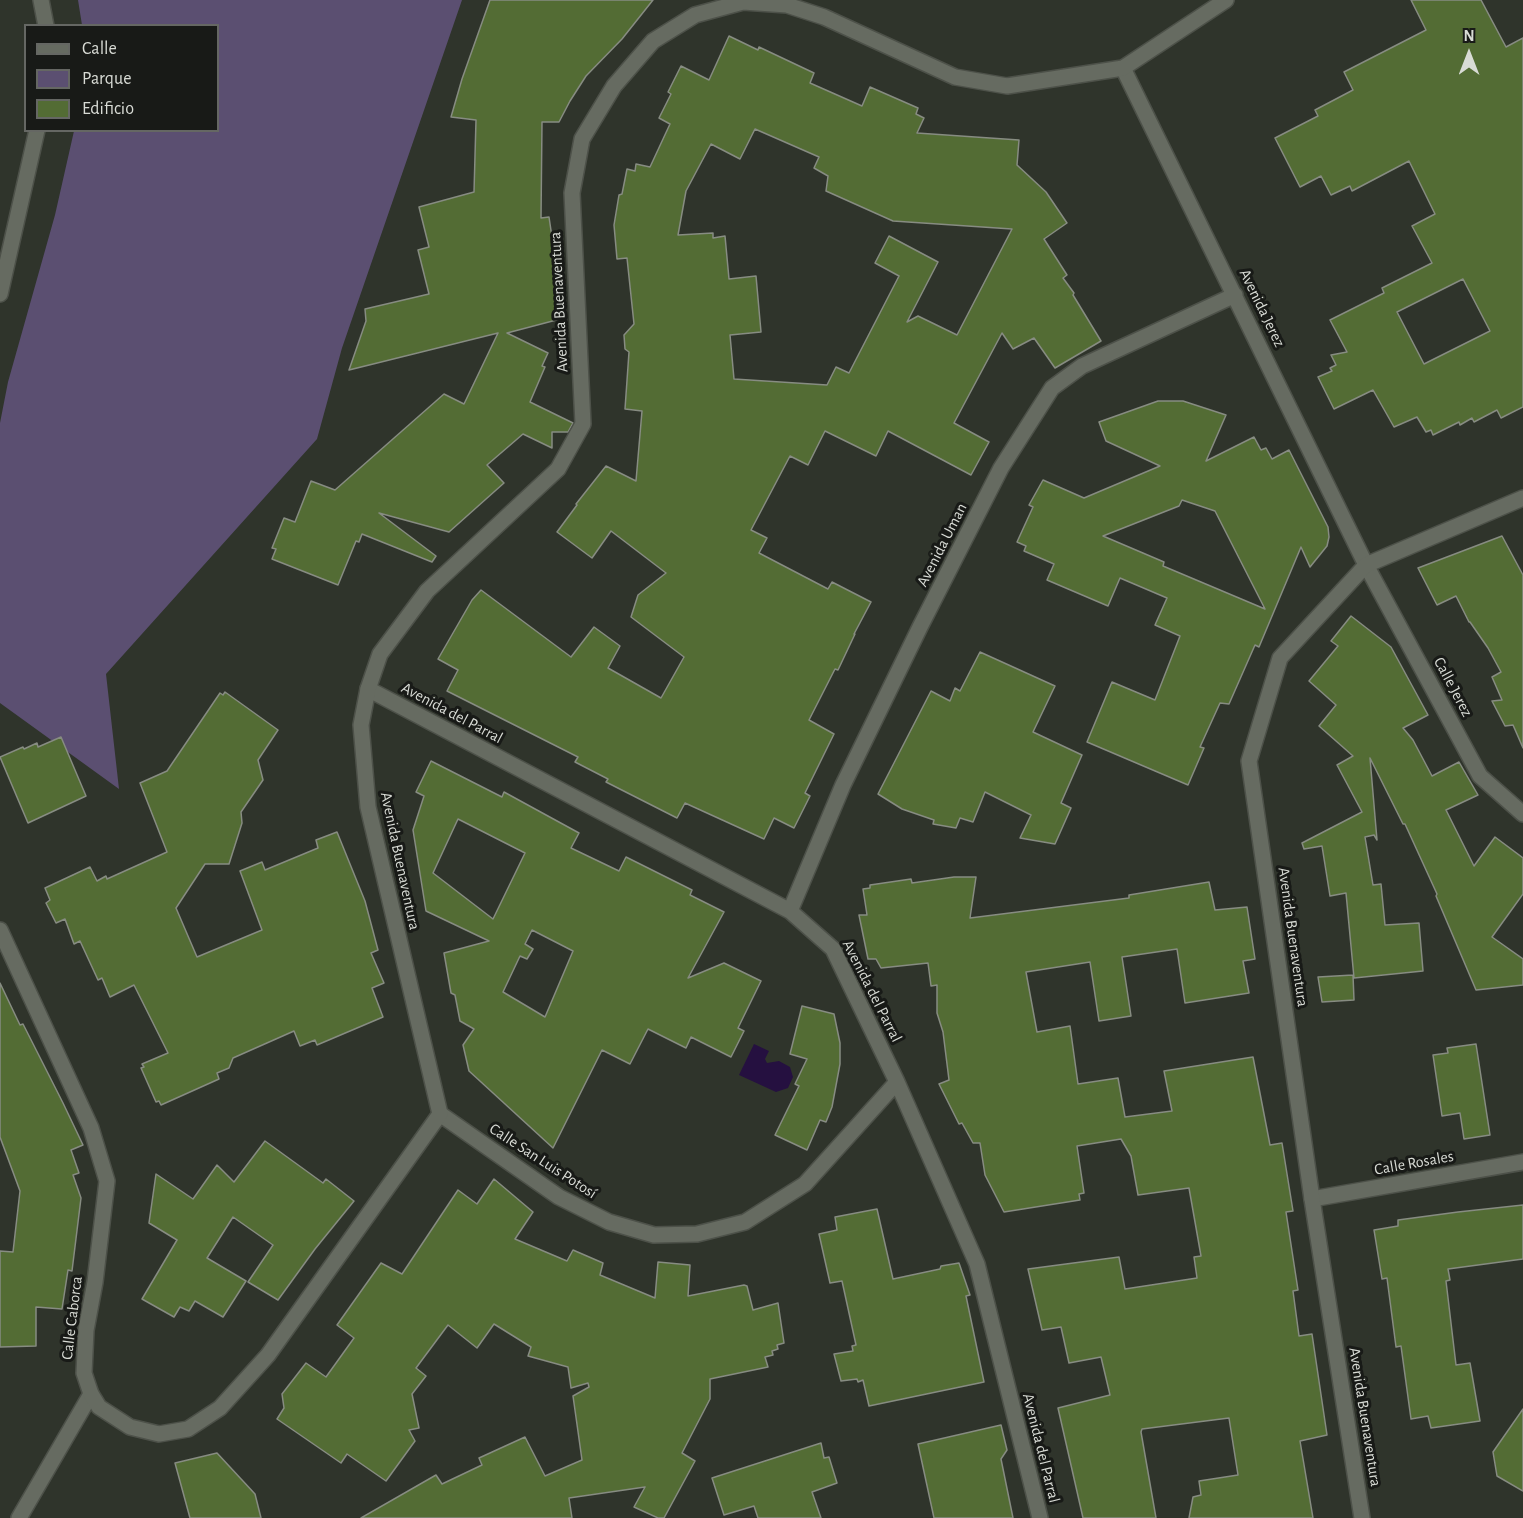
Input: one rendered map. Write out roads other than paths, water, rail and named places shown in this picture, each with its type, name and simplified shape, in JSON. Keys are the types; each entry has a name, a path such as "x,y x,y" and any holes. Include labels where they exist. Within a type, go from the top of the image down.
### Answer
{"street":[{"path":"41,0 46,24"},
{"name":"Avenida Buenaventura","path":"440,1114 368,807 361,725 368,689 380,654 427,591 558,469 584,424 572,193 582,139 614,86 653,41 695,15 743,2 787,5 824,17 955,77 1007,86 1123,68 1226,0"},
{"name":"Avenida Jerez","path":"1123,68 1236,295 1366,565"},
{"path":"0,294 37,132"},
{"name":"Avenida Uman","path":"790,911 843,785 920,627 1001,468 1052,388 1082,366 1236,295"},
{"name":"Avenida Buenaventura","path":"1362,1518 1312,1199 1249,761 1280,658 1366,565 1523,498"},
{"name":"Calle Jerez","path":"1366,565 1480,776 1523,814"},
{"name":"Avenida del Parral","path":"368,689 790,911 833,948 897,1082 977,1264 1040,1518"},
{"name":"Calle Caborca","path":"0,930 91,1128 107,1181 95,1282 86,1330 84,1373 91,1394"},
{"name":"Calle San Luis Potosí","path":"440,1114 559,1197 609,1222 654,1235 697,1234 745,1222 805,1184 897,1082"},
{"path":"19,1518 91,1394 99,1407 130,1427 159,1434 188,1429 220,1408 268,1355 440,1114"},
{"name":"Calle Rosales","path":"1312,1199 1523,1161"}]}
